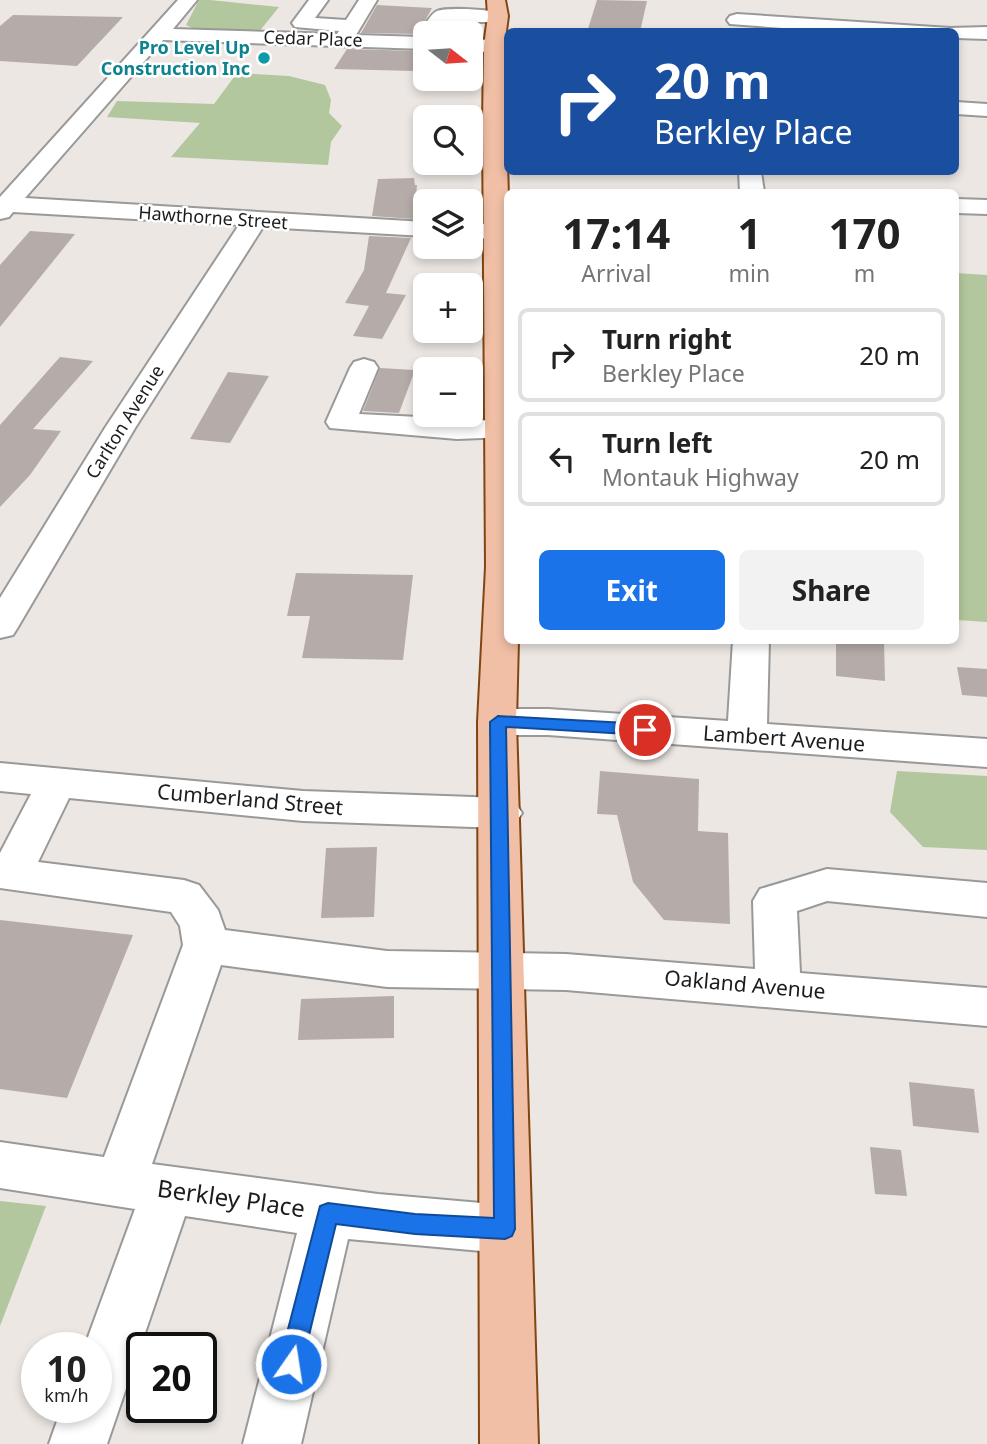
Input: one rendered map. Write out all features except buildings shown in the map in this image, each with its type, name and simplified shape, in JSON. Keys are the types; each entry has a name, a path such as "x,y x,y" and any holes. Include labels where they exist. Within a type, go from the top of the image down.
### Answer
{"main road":[{"path":"497,8 501,47 501,112 491,232 502,332 499,430 504,544"},
{"path":"504,589 498,722 509,1444"}],"street":[{"path":"3,207 188,0"},
{"path":"319,0 302,23 347,33 368,0"},
{"path":"735,0 738,26 806,28"},
{"path":"439,21 442,16 497,8"},
{"path":"959,32 987,33"},
{"name":"Cedar Place","path":"158,34 347,33 413,39"},
{"path":"483,46 501,47"},
{"path":"959,108 987,110"},
{"path":"959,206 987,207"},
{"name":"Hawthorne Street","path":"3,207 413,228"},
{"name":"Carlton Avenue","path":"0,627 120,428 254,221"},
{"path":"364,368 341,422 457,430 499,430"},
{"path":"747,737 751,644"},
{"name":"Lambert Avenue","path":"498,722 548,722 987,753"},
{"name":"Cumberland Street","path":"0,777 303,806 501,814"},
{"path":"57,782 10,875 184,897 202,922 205,945 110,1332"},
{"path":"778,987 775,901 827,885 987,900"},
{"name":"Oakland Avenue","path":"205,945 387,969 502,969 778,987 987,1007"},
{"name":"Berkley Place","path":"0,1165 328,1213 415,1224 505,1229"},
{"path":"272,1444 328,1213"},
{"path":"78,1444 85,1423"}],"green space":[{"path":"199,0 279,7 258,33 196,30 186,25"},
{"path":"237,73 289,76 325,85 331,100 329,113 342,126 331,142 328,165 171,157 200,123 107,117 117,101 214,104"},
{"path":"959,273 987,275 987,622 959,620"},
{"path":"897,771 987,776 987,850 923,847 890,812"},
{"path":"0,1201 46,1206 0,1326"}],"place":[{"name":"Pro Level Up Construction Inc","path":"264,58"}],"route":[{"path":"291,1364 328,1213 415,1224 505,1229 498,722 548,722 645,730"}]}
